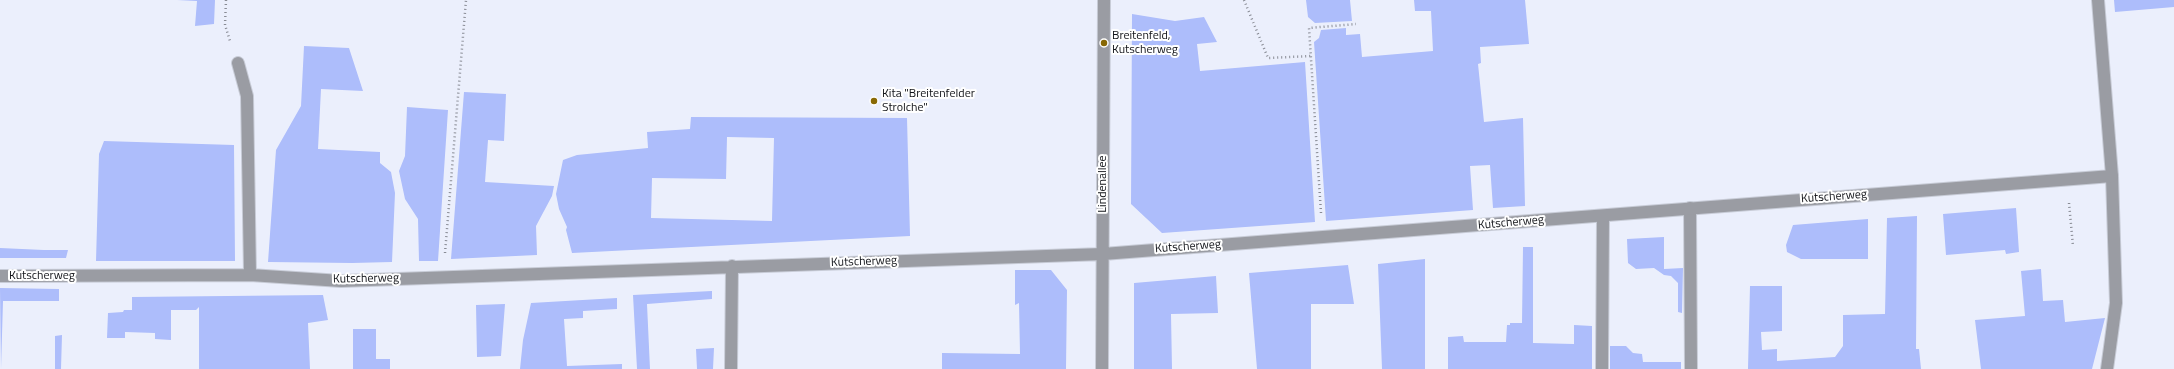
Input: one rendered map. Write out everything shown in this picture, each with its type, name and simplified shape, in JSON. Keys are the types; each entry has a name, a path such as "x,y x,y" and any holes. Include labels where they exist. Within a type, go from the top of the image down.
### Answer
{"street":[{"name":"Lindenallee","path":"1102,369 1104,0"},
{"path":"2098,0 2112,176 2116,303 2107,369"},
{"path":"238,63 247,96 250,276"},
{"name":"Kutscherweg","path":"0,276 250,276 342,281 1102,254 2112,176"},
{"path":"1690,208 1690,369"},
{"path":"1602,369 1603,216"},
{"path":"730,369 732,266"}],"path":[{"path":"226,0 225,25 238,63"},
{"path":"443,277 466,0"},
{"path":"1244,0 1268,58 1311,56"},
{"path":"1322,238 1309,28 1356,24"},
{"path":"2069,197 2073,246"}],"shaded area":[{"path":"177,0 215,0 214,24 195,26 197,1"},
{"path":"1306,0 1350,0 1352,21 1315,23 1308,17"},
{"path":"1414,0 1525,0 1529,44 1480,47 1481,63 1478,64 1484,122 1523,118 1525,206 1493,208 1490,165 1470,166 1473,210 1326,221 1314,42 1319,38 1321,30 1346,28 1346,35 1360,34 1362,57 1433,51 1431,11 1415,11"},
{"path":"2114,0 2174,0 2174,7 2115,12"},
{"path":"1132,14 1175,21 1204,17 1217,42 1197,44 1200,71 1305,62 1315,222 1162,233 1131,204"},
{"path":"304,46 349,48 363,91 321,89 318,149 380,152 380,163 391,172 395,193 392,262 268,262 276,150 301,106"},
{"path":"464,92 506,94 504,141 488,140 485,182 554,186 552,196 536,226 537,255 451,259"},
{"path":"407,107 448,110 438,261 419,261 418,219 405,199 399,171 405,156"},
{"path":"691,117 907,118 910,236 572,253 566,230 567,227 559,209 556,194 563,160 577,155 648,148 647,132 690,129","holes":["727,137 774,138 772,221 651,218 652,178 726,179"]},
{"path":"104,141 234,145 235,261 96,261 99,154"},
{"path":"2016,208 2019,252 2006,254 2005,250 1946,255 1943,214"},
{"path":"1917,216 1916,349 1919,349 1921,369 1748,369 1750,286 1782,286 1782,331 1761,332 1762,350 1777,349 1777,361 1835,357 1843,346 1843,315 1885,314 1887,218"},
{"path":"1868,219 1868,259 1801,259 1787,252 1786,245 1793,225"},
{"path":"1664,237 1664,269 1683,268 1682,313 1678,312 1678,283 1671,276 1664,275 1654,268 1636,269 1628,263 1627,239"},
{"path":"1523,247 1533,247 1533,343 1574,344 1574,325 1592,326 1592,369 1448,369 1448,337 1463,336 1464,342 1506,342 1507,325 1510,325 1510,323 1522,323"},
{"path":"0,248 68,250 66,258 0,258"},
{"path":"1425,259 1425,369 1382,369 1378,264"},
{"path":"1348,265 1354,304 1311,304 1311,369 1257,369 1249,273"},
{"path":"2041,269 2043,301 2063,300 2065,322 2105,318 2092,369 1981,369 1975,320 2025,316 2021,271"},
{"path":"1015,270 1051,270 1067,290 1066,369 942,369 942,353 1020,354 1019,303 1015,305"},
{"path":"1216,276 1218,313 1171,314 1172,369 1134,369 1134,283"},
{"path":"0,288 59,289 59,301 3,301 1,369"},
{"path":"712,291 712,299 647,304 650,369 637,369 633,295"},
{"path":"323,295 328,320 308,323 310,369 199,369 199,307 196,310 171,310 171,340 155,339 155,333 125,332 125,338 107,338 108,313 132,310 132,297"},
{"path":"617,298 617,309 583,311 583,318 564,319 567,366 622,364 622,369 520,369 523,340 531,303"},
{"path":"505,304 501,356 477,357 476,305"},
{"path":"353,329 376,329 376,359 390,359 390,369 353,369"},
{"path":"62,335 61,369 55,369 55,336"},
{"path":"1610,346 1626,346 1633,353 1642,354 1643,362 1681,362 1681,369 1610,369"},
{"path":"714,348 713,369 697,369 696,349"}],"place":[{"name":"Breitenfeld, Kutscherweg","path":"1104,43"},
{"name":"Kita \"Breitenfelder Strolche\"","path":"874,101"}]}
